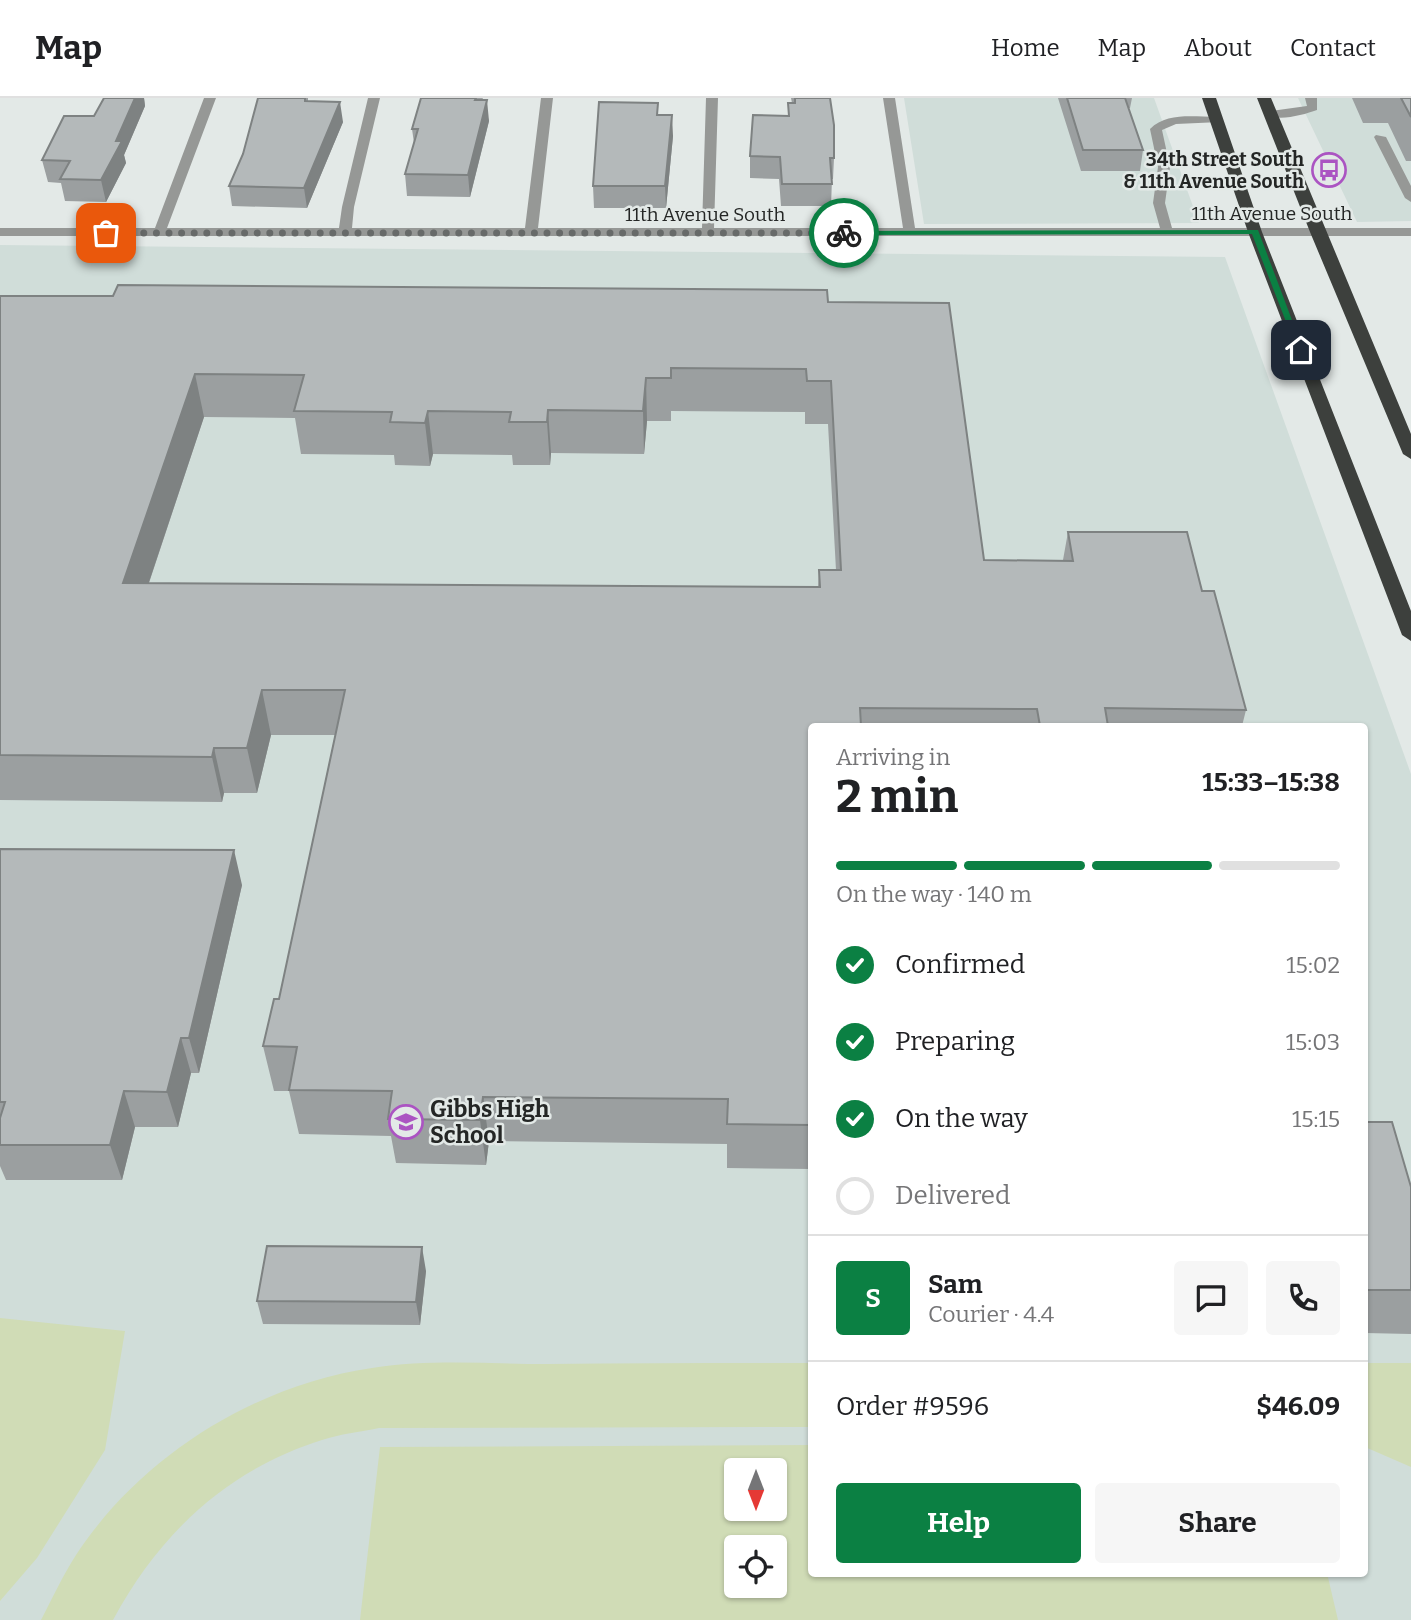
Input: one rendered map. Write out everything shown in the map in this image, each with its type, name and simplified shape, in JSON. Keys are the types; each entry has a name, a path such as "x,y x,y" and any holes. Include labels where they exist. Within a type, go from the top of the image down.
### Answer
{"highway":[{"path":"1209,98 1255,232 1411,635"},
{"path":"1264,98 1317,232 1411,454"}],"street":[{"path":"159,233 210,98"},
{"path":"345,233 348,207 374,98"},
{"path":"531,233 547,98"},
{"path":"708,233 712,98"},
{"path":"889,98 910,233"},
{"path":"1270,114 1302,112 1313,108 1311,98"},
{"path":"1167,232 1159,203 1164,167 1156,130 1161,125 1177,121 1216,120"},
{"path":"1380,137 1411,198"},
{"name":"11th Avenue South","path":"0,232 1411,232"}],"shaded area":[{"path":"904,98 1154,98 1199,223 924,224"},
{"path":"1298,98 1411,98 1411,221 1357,222"},
{"name":"Gibbs High School","path":"0,245 1225,257 1411,774 1411,1620 0,1620"}],"green space":[{"path":"0,1318 125,1331 105,1450 37,1558 0,1601"},
{"path":"808,1363 808,1427 379,1428 322,1440 256,1469 199,1509 152,1559 113,1620 41,1620 76,1555 103,1519 133,1486 167,1457 204,1431 244,1409 286,1390 328,1377 372,1368 415,1364"},
{"path":"1368,1363 1411,1363 1411,1467 1368,1448"},
{"path":"808,1445 808,1577 1328,1577 1338,1620 360,1620 380,1447"}],"building":[{"path":"104,98 135,98 116,141 122,141 101,180 60,179 70,161 42,160 64,116 94,116"},
{"path":"258,98 305,98 305,101 340,102 304,188 229,186 243,154"},
{"path":"421,98 487,100 468,175 405,174 418,129 412,129"},
{"path":"795,98 830,98 834,125 834,158 830,158 832,184 782,184 780,157 750,156 753,115 789,116 788,103 795,103"},
{"path":"1067,98 1125,98 1143,150 1083,150"},
{"path":"1401,98 1411,98 1411,117"},
{"path":"599,102 658,103 657,115 672,115 665,186 593,186"},
{"path":"118,285 827,290 828,302 949,303 984,560 1073,561 1068,532 1187,532 1202,591 1214,591 1246,710 1105,708 1108,723 1039,723 1037,709 860,708 861,723 808,723 808,1125 727,1124 728,1099 483,1097 480,1120 388,1119 392,1091 289,1090 297,1047 263,1046 274,999 279,999 345,690 262,690 247,748 214,748 212,757 0,755 0,296 113,296","holes":["671,368 806,369 807,381 831,381 841,570 819,570 820,587 123,583 195,374 304,375 294,411 392,412 390,422 425,423 428,411 511,412 509,422 547,422 548,410 643,411 646,378 671,378"]},
{"path":"0,849 234,850 189,1038 181,1038 167,1092 124,1091 110,1145 0,1145 0,1118 5,1102 0,1102"},
{"path":"1368,1122 1392,1122 1411,1187 1411,1290 1368,1290"},
{"path":"267,1246 422,1247 416,1302 257,1301"}],"way so far":[{"path":"106,233 844,233"}],"place":[{"name":"34th Street South & 11th Avenue South","path":"1329,170"},
{"name":"Gibbs High School","path":"406,1122"}],"route":[{"path":"844,233 1255,232 1301,350"}]}
